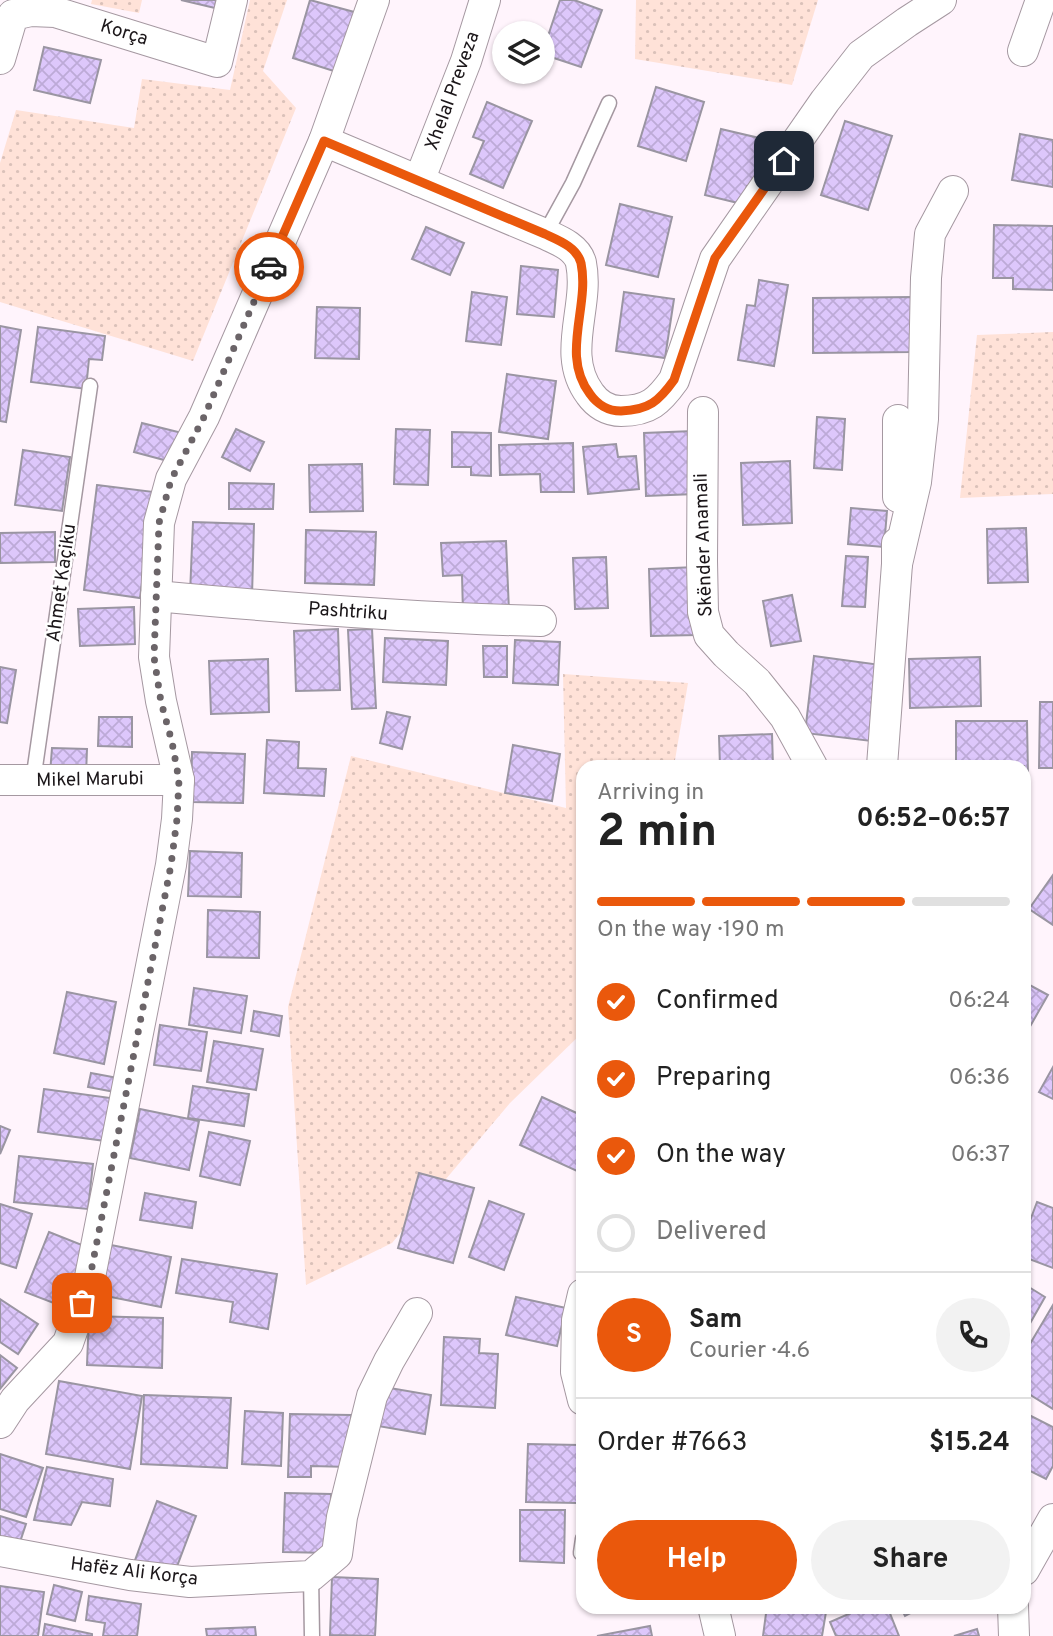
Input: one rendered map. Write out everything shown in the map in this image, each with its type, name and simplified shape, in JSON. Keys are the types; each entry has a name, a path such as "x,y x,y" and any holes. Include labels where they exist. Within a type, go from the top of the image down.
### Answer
{"street":[{"name":"Korça","path":"0,59 13,15 31,11 55,12 217,62 232,0"},
{"path":"0,1423 15,1400 68,1343 89,1282 171,865 179,780 161,702 154,657 159,523 171,480 204,417 324,141 374,0"},
{"name":"Xhelal Preveza","path":"419,181 466,61 485,0"},
{"path":"324,141 568,245 580,261 582,287 575,354 581,383 597,404 618,411 642,409 662,397 674,380 715,258 825,101 861,55 941,0"},
{"path":"1023,51 1041,0"},
{"path":"897,564 916,482 923,419 926,278 930,234 953,191"},
{"name":"Skënder Anamali","path":"702,412 702,587 703,612 709,635 757,682 785,717 809,760"},
{"path":"882,760 897,564 898,420"},
{"name":"Pashtriku","path":"156,596 373,614 541,621"},
{"name":"Mikel Marubi","path":"0,780 179,780"},
{"path":"311,1576 337,1554 345,1504 372,1396 417,1314"},
{"path":"1031,1558 1053,1519"},
{"name":"Hafëz Ali Korça","path":"0,1550 130,1575 190,1582 311,1576"},
{"path":"715,1614 720,1636"},
{"path":"1013,1614 1014,1636"}],"lane":[{"path":"545,234 573,183 609,103"},
{"name":"Ahmet Kaçiku","path":"33,781 90,386"},
{"path":"311,1576 312,1636"}],"shaded area":[{"path":"92,0 142,0 139,13 91,4"},
{"path":"250,0 287,0 263,71 296,108 193,361 0,302 0,163 16,110 134,128 142,79 230,90"},
{"path":"636,0 818,0 792,85 635,59"},
{"path":"1053,332 1053,494 960,498 977,335"},
{"path":"563,674 688,683 675,760 576,760 576,1039 510,1103 392,1243 306,1285 288,1007 351,756 566,808"}],"building":[{"path":"181,0 216,0 215,8"},
{"path":"310,0 358,13 340,73 293,58"},
{"path":"560,0 574,0 602,10 581,67 555,58 553,21"},
{"path":"44,47 101,60 90,103 34,90"},
{"path":"656,87 704,102 686,161 638,146"},
{"path":"487,102 532,121 503,188 470,174 484,141 473,137"},
{"path":"845,121 892,136 868,210 821,195"},
{"path":"721,129 772,141 760,190 747,186 742,204 705,195"},
{"path":"1020,134 1053,140 1053,187 1012,180"},
{"path":"620,204 672,217 658,277 606,265"},
{"path":"994,225 1053,226 1053,290 1013,289 1013,278 993,278"},
{"path":"426,227 464,243 450,275 412,259"},
{"path":"521,266 558,270 554,317 517,314"},
{"path":"759,280 788,285 774,366 738,360 747,305 755,306"},
{"path":"472,292 507,297 501,345 466,341"},
{"path":"624,292 674,299 665,358 616,351"},
{"path":"912,297 912,352 813,353 813,298"},
{"path":"317,307 360,308 359,359 315,358"},
{"path":"0,326 21,330 6,422 0,421"},
{"path":"38,327 105,336 102,360 89,359 86,389 31,382"},
{"path":"507,374 556,381 548,439 499,432"},
{"path":"817,417 845,419 842,470 814,468"},
{"path":"142,423 186,434 179,464 134,452"},
{"path":"236,429 264,442 250,471 222,457"},
{"path":"396,429 430,430 428,485 394,484"},
{"path":"693,431 695,494 646,496 644,433"},
{"path":"452,432 491,433 491,476 471,475 471,467 452,467"},
{"path":"573,443 574,492 541,492 540,474 500,475 499,445"},
{"path":"616,444 618,457 636,456 639,489 588,494 583,447"},
{"path":"23,450 70,457 62,511 15,505"},
{"path":"790,461 792,523 743,525 741,463"},
{"path":"362,464 363,511 310,512 309,465"},
{"path":"229,483 274,484 273,509 229,509"},
{"path":"97,485 154,492 140,598 84,590"},
{"path":"851,508 887,511 884,547 848,544"},
{"path":"193,522 254,524 252,596 190,594"},
{"path":"1026,528 1028,582 988,583 987,529"},
{"path":"306,530 376,532 374,585 305,583"},
{"path":"55,532 55,562 0,563 0,533"},
{"path":"506,541 509,611 463,613 462,575 443,576 441,543"},
{"path":"846,556 868,557 865,607 842,606"},
{"path":"606,557 608,608 575,609 573,558"},
{"path":"696,567 697,635 651,636 649,569"},
{"path":"792,595 801,641 771,646 763,601"},
{"path":"134,607 135,644 80,646 78,609"},
{"path":"338,629 340,690 296,691 294,631"},
{"path":"372,629 376,708 352,709 348,630"},
{"path":"385,638 448,641 446,685 383,682"},
{"path":"515,640 560,642 558,685 513,683"},
{"path":"483,646 507,646 507,677 484,677"},
{"path":"814,656 881,665 871,741 805,733"},
{"path":"980,657 981,706 910,708 909,659"},
{"path":"268,659 269,712 211,714 209,661"},
{"path":"0,667 16,670 7,723 0,722"},
{"path":"1040,702 1053,702 1053,768 1039,768"},
{"path":"387,712 410,717 402,749 380,743"},
{"path":"99,717 132,717 132,747 98,746"},
{"path":"956,721 1027,721 1028,760 956,760"},
{"path":"772,734 773,760 720,760 719,736"},
{"path":"267,740 299,742 298,768 326,769 324,796 264,793"},
{"path":"513,745 560,754 552,801 505,793"},
{"path":"52,748 87,749 86,775 50,774"},
{"path":"192,752 245,754 243,803 191,802"},
{"path":"190,851 242,853 241,897 188,896"},
{"path":"1053,875 1053,925 1031,910 1031,906"},
{"path":"208,910 260,912 259,958 207,957"},
{"path":"1031,986 1048,995 1031,1025"},
{"path":"194,988 247,996 241,1033 189,1025"},
{"path":"67,992 116,1002 104,1064 54,1053"},
{"path":"254,1011 282,1016 279,1036 251,1031"},
{"path":"160,1025 207,1032 201,1071 154,1065"},
{"path":"214,1041 263,1049 256,1090 207,1082"},
{"path":"1053,1067 1053,1099 1039,1092"},
{"path":"91,1073 118,1078 115,1092 88,1087"},
{"path":"193,1086 249,1094 244,1126 188,1118"},
{"path":"44,1089 118,1099 113,1142 38,1132"},
{"path":"542,1097 576,1113 576,1171 520,1145"},
{"path":"140,1109 199,1121 189,1170 130,1158"},
{"path":"0,1126 10,1130 0,1154"},
{"path":"209,1132 250,1141 240,1185 200,1176"},
{"path":"19,1156 93,1164 88,1209 14,1202"},
{"path":"419,1173 474,1188 453,1263 398,1248"},
{"path":"145,1193 196,1202 192,1228 140,1220"},
{"path":"489,1201 524,1214 504,1270 469,1257"},
{"path":"1037,1202 1053,1208 1053,1268 1031,1260 1031,1218"},
{"path":"0,1204 32,1214 16,1268 0,1263"},
{"path":"49,1232 87,1247 64,1307 25,1292"},
{"path":"111,1245 171,1257 161,1307 101,1295"},
{"path":"182,1259 277,1274 268,1329 230,1322 233,1302 176,1293"},
{"path":"1031,1288 1045,1297 1031,1322"},
{"path":"516,1297 566,1308 557,1346 506,1335"},
{"path":"0,1299 38,1324 18,1354 0,1342"},
{"path":"1053,1305 1053,1409 1031,1395 1031,1342"},
{"path":"89,1316 163,1318 162,1368 87,1365"},
{"path":"444,1337 480,1339 479,1353 498,1354 495,1408 441,1405"},
{"path":"0,1355 17,1368 0,1389"},
{"path":"59,1381 142,1396 130,1469 46,1454"},
{"path":"384,1387 431,1395 425,1434 378,1426"},
{"path":"144,1395 231,1398 227,1468 141,1464"},
{"path":"245,1411 283,1413 281,1466 242,1464"},
{"path":"290,1414 351,1415 350,1467 311,1466 311,1477 288,1477"},
{"path":"1031,1416 1053,1427 1053,1466 1046,1479 1031,1472"},
{"path":"528,1444 576,1445 576,1503 526,1502"},
{"path":"0,1454 43,1468 26,1517 0,1509"},
{"path":"47,1467 113,1479 110,1506 82,1502 71,1525 34,1520"},
{"path":"285,1493 331,1494 330,1553 283,1552"},
{"path":"157,1501 196,1516 173,1577 134,1563"},
{"path":"520,1510 565,1510 564,1563 520,1561"},
{"path":"0,1516 26,1524 17,1551 0,1546"},
{"path":"332,1577 378,1579 375,1636 330,1635"},
{"path":"54,1585 82,1592 75,1621 47,1614"},
{"path":"0,1586 44,1592 38,1636 0,1636"},
{"path":"89,1596 141,1604 137,1636 103,1636 105,1623 86,1620"},
{"path":"766,1614 826,1614 822,1636 763,1636"},
{"path":"848,1614 890,1614 899,1636 836,1636 830,1622"},
{"path":"45,1624 92,1634 92,1636 43,1636"},
{"path":"650,1626 652,1636 597,1636"},
{"path":"255,1627 256,1636 207,1636 206,1629"},
{"path":"977,1629 979,1636 954,1636"}],"way so far":[{"path":"82,1303 89,1282 132,1069 171,865 177,819 179,780 161,702 154,657 159,523 171,480 204,417 269,267"}],"route":[{"path":"269,267 324,141 568,245 580,261 582,287 575,354 581,383 597,404 618,411 642,409 662,397 674,380 715,258 784,161"}]}
